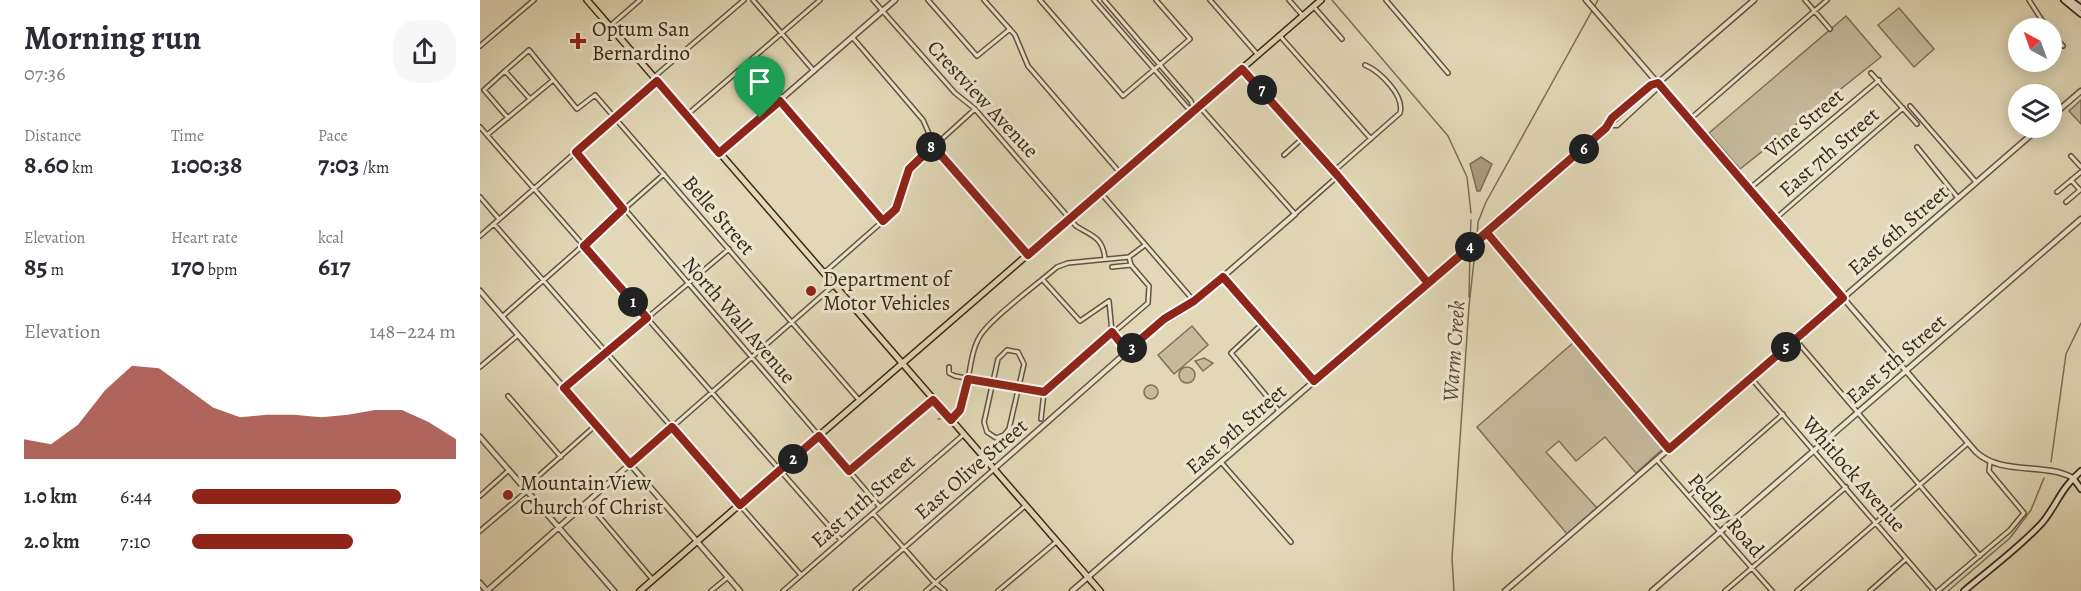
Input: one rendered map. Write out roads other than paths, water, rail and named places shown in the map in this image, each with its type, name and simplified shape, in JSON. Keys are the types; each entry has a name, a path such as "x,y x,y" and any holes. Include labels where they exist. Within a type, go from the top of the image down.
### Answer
{"main road":[{"path":"587,0 1100,591"},
{"path":"640,591 1321,0"},
{"path":"2064,0 2081,14"},
{"path":"2070,0 2081,8"},
{"path":"1964,591 2040,524 2058,495 2081,471"},
{"path":"2073,478 2081,481"},
{"path":"2073,478 2081,489"}],"street":[{"path":"480,46 534,0"},
{"path":"610,26 640,0"},
{"path":"480,236 615,118 744,0"},
{"path":"753,0 814,71"},
{"path":"687,115 820,0"},
{"name":"Crestview Avenue","path":"873,0 962,100 975,109 1070,218 1080,228 1096,235 1104,248 1105,259"},
{"path":"719,153 895,0"},
{"path":"928,0 977,56 1010,29"},
{"path":"984,0 1018,40 1028,66 1121,174"},
{"path":"1040,0 1123,96 1190,39 1156,0"},
{"path":"1094,0 1187,107 1197,108"},
{"path":"1210,0 1258,55"},
{"path":"1289,0 1303,16"},
{"path":"1386,0 1448,73"},
{"path":"1586,0 1968,443 1990,462 2060,471 2073,478"},
{"name":"East 9th Street","path":"1072,591 1487,233 1610,125 1612,118 1651,85 1657,84 1754,0"},
{"path":"1805,0 1830,28"},
{"path":"1689,120 1827,0"},
{"path":"2029,0 2041,18"},
{"path":"1100,7 1104,1 1197,108 1295,214 1338,176"},
{"path":"1314,7 1342,39"},
{"path":"1280,36 1371,139"},
{"path":"853,38 923,120 933,146 1028,255"},
{"path":"487,135 508,118 552,81 548,72 529,50 484,90 508,118"},
{"path":"1334,171 1392,121 1401,107 1385,77 1365,65"},
{"path":"1242,69 1334,171 1428,283"},
{"path":"506,70 530,99"},
{"path":"1870,73 1879,80 1917,124"},
{"name":"Vine Street","path":"1749,189 1879,80"},
{"name":"Belle Street","path":"552,81 577,109 595,95 860,401"},
{"name":"East 9th Street","path":"1610,125 1617,124 1656,90 1657,84"},
{"path":"2062,107 2081,91"},
{"path":"780,101 883,221"},
{"path":"1910,106 1976,182"},
{"name":"East 7th Street","path":"1774,219 1903,108"},
{"path":"823,273 896,209 909,169 975,109"},
{"path":"480,127 842,540"},
{"path":"1284,155 1304,137"},
{"name":"East 6th Street","path":"1505,591 2027,138"},
{"path":"1917,147 1929,161 1927,163 1958,198"},
{"name":"North Wall Avenue","path":"576,152 880,507"},
{"path":"2071,156 2081,167"},
{"path":"2057,192 2081,172"},
{"path":"502,316 664,174"},
{"path":"2066,202 2080,191 2071,180"},
{"path":"1100,192 1194,301"},
{"path":"480,197 499,219"},
{"name":"East Olive Street","path":"855,591 1127,351 1161,323 1194,301 1295,214"},
{"name":"East 5th Street","path":"1652,591 2081,219"},
{"path":"494,224 801,575"},
{"path":"1487,233 1669,449"},
{"path":"951,420 960,410 975,346 981,334 1043,280 1068,263 1130,257 1145,245"},
{"path":"564,388 729,249"},
{"path":"1041,419 1044,392 1150,299 1147,282 1131,265 1130,257"},
{"path":"1112,267 1131,265"},
{"path":"1223,277 1314,381"},
{"path":"1043,280 1080,321 1108,301 1112,332 1127,351"},
{"path":"480,583 487,591 834,285"},
{"path":"480,291 740,591"},
{"path":"1263,323 1231,353 1280,411"},
{"path":"480,367 518,335"},
{"path":"1795,339 1980,556"},
{"path":"1013,350 1020,354 1024,363 1018,389 1009,430 1002,437 993,437 987,432 984,424 999,358 1005,351 1013,350"},
{"path":"948,368 952,375 968,379 1044,392"},
{"name":"Whitlock Avenue","path":"1751,378 1934,591"},
{"path":"508,396 561,457"},
{"path":"849,471 933,400"},
{"path":"1689,496 1783,414"},
{"path":"480,531 596,425"},
{"name":"East 11th Street","path":"783,591 963,434"},
{"path":"480,437 614,591"},
{"path":"1797,591 1968,443"},
{"name":"Pedley Road","path":"1657,459 1772,591"},
{"path":"1221,462 1291,542"},
{"path":"1938,591 2018,523 2024,513 1989,471 1990,462"},
{"path":"480,496 509,470"},
{"path":"1725,591 1846,487"},
{"path":"587,502 653,580"},
{"path":"926,591 1025,505"},
{"path":"873,513 945,591"},
{"path":"998,591 1056,541"},
{"path":"1870,591 1906,559"},
{"path":"711,591 728,577"}],"waterway":[{"path":"1332,0 1448,136 1467,177 1471,213"},
{"name":"Warm Creek","path":"1477,238 1478,222 1486,202 1598,0"},
{"path":"1470,243 1471,220"},
{"name":"Warm Creek","path":"1454,591 1452,558 1469,306 1476,243"},
{"name":"Warm Creek","path":"1469,297 1470,248"},
{"path":"2051,462 2066,354 2081,323"},
{"path":"1948,591 2010,538 2031,510 2044,478"}],"place":[{"name":"Optum San Bernardino","path":"578,41"},
{"name":"Department of Motor Vehicles","path":"811,291"},
{"name":"Mountain View Church of Christ","path":"508,495"}]}
